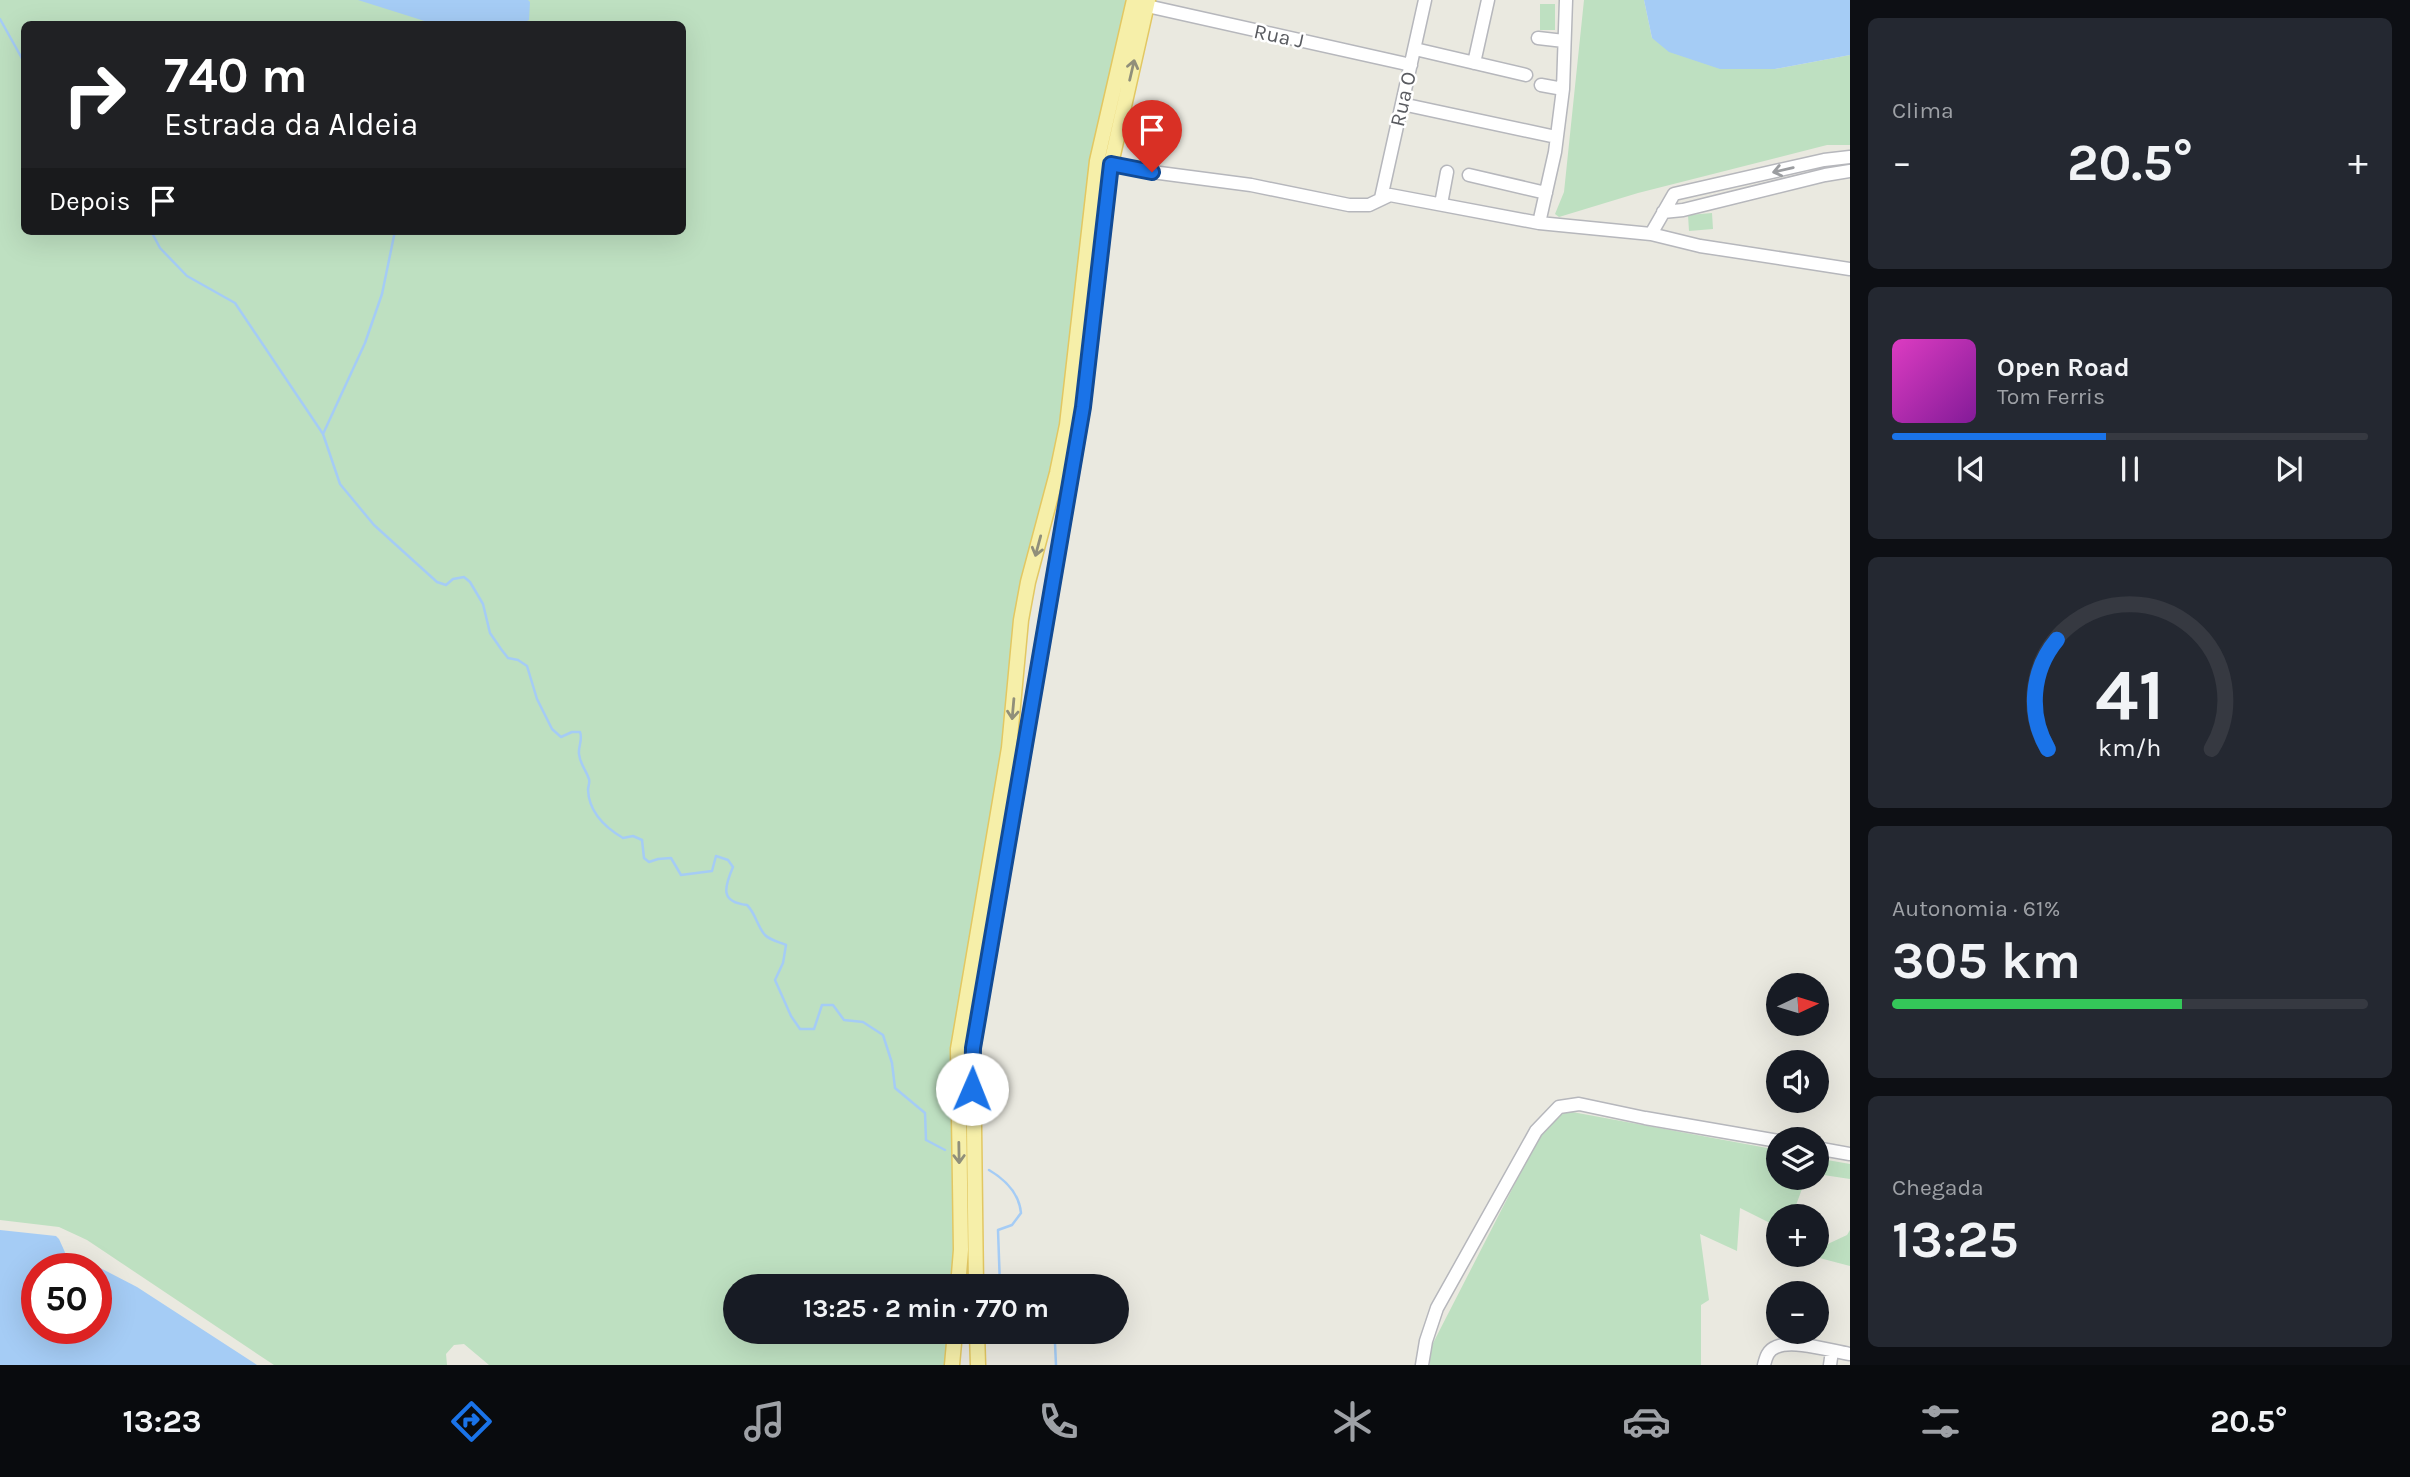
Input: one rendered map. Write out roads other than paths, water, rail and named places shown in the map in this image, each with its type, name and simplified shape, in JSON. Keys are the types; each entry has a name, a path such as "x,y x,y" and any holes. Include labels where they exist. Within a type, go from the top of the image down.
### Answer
{"main road":[{"path":"959,1274 961,1250 958,1049 1009,748 1021,620 1067,425 1104,163 1137,2"},
{"path":"976,1274 973,1048 1083,407 1104,163"},
{"path":"1028,582 1034,593 1049,593 1053,587"},
{"path":"1021,620 1028,616 1035,617 1046,625"},
{"path":"953,1364 954,1344"},
{"path":"977,1344 978,1365"}],"street":[{"name":"Rua O","path":"1381,198 1425,0"},
{"path":"1474,63 1488,0"},
{"path":"1539,223 1563,89 1566,0"},
{"name":"Rua J","path":"1137,2 1411,65"},
{"path":"1538,38 1564,41"},
{"path":"1415,49 1526,75"},
{"path":"1541,85 1563,89"},
{"path":"1402,104 1556,136"},
{"path":"1651,234 1674,194 1824,160 1850,157"},
{"path":"1104,163 1251,185 1335,203 1369,205 1390,195 1539,223 1651,234 1700,246 1850,269"},
{"path":"1663,212 1683,210 1850,171"},
{"path":"1441,204 1447,172"},
{"path":"1469,175 1546,192"},
{"path":"1422,1365 1426,1341 1437,1308 1536,1131 1559,1107 1588,1105 1766,1139"},
{"path":"1829,1150 1850,1154"},
{"path":"1764,1365 1767,1355 1777,1346 1791,1344 1841,1356"},
{"path":"1830,1365 1841,1356"}],"water":[{"path":"358,0 530,2 527,21 424,21"},
{"path":"1644,0 1850,0 1850,55 1775,69 1720,69 1669,52 1652,38"},
{"path":"0,1230 56,1236 65,1253 21,1253 21,1344 112,1344 112,1274 137,1287 257,1365 0,1365"}],"waterway":[{"path":"0,19 21,57"},
{"path":"153,235 160,248 187,276 235,303 323,434 340,484 374,525 437,582 446,585 453,579 464,577 470,582 483,604 490,633 508,658 527,666 537,699 552,729 561,737 580,732 579,751 589,779 589,798 600,818 623,838 633,836 642,840 644,858 649,862 671,858 681,875 712,871 716,856 728,860 733,867 726,887 728,897 732,901 747,905 765,935 786,945 783,963 775,980 791,1016 800,1029 814,1029 822,1005 833,1005 844,1020 863,1022 883,1035 892,1063 895,1088 925,1113 926,1140 945,1150"},
{"path":"323,434 365,343 382,294 394,235"},
{"path":"989,1170 1011,1188 1018,1199 1021,1213 1012,1225 998,1230 1000,1274"},
{"path":"1055,1344 1056,1365"}]}
